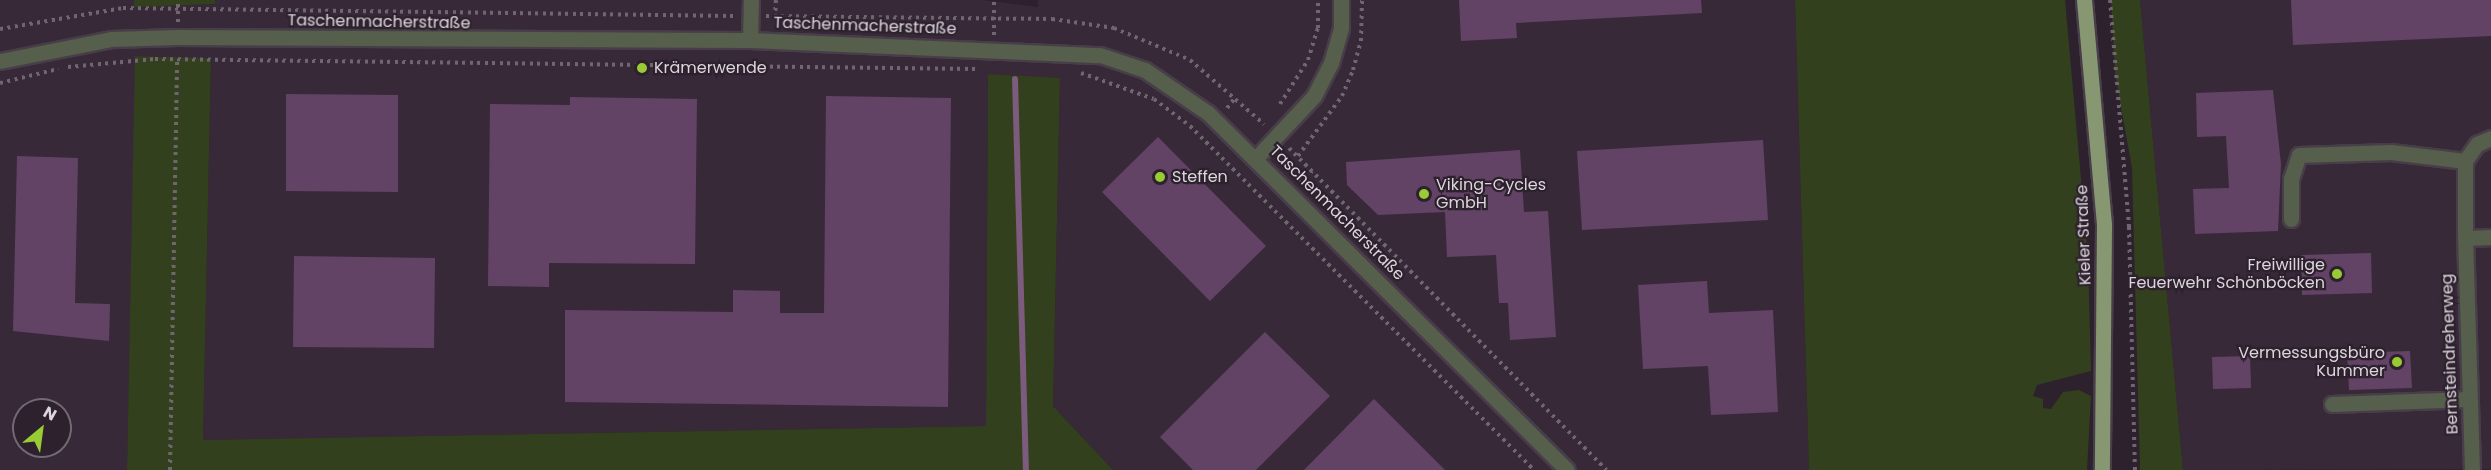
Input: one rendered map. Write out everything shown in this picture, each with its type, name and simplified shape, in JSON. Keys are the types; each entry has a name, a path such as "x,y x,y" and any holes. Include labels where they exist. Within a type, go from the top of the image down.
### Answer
{"main road":[{"name":"Kieler Straße","path":"2084,0 2104,225 2102,470"}],"street":[{"path":"750,40 751,0"},
{"path":"1257,157 1279,138 1314,96 1331,63 1341,28 1341,0"},
{"name":"Taschenmacherstraße","path":"0,62 111,39 178,37 750,40 994,48 1100,55 1145,70 1208,112 1257,157 1567,470"},
{"path":"2291,219 2291,179 2299,155 2391,152 2465,161 2477,144 2491,138"},
{"name":"Bernsteindreherweg","path":"2465,161 2472,470"},
{"path":"2465,238 2491,237"},
{"path":"2332,404 2469,399"}],"path":[{"path":"994,0 994,48"},
{"path":"1277,108 1308,60 1318,28 1318,0"},
{"path":"2110,0 2129,227 2135,470"},
{"path":"0,29 123,9 994,19 1063,21 1114,28 1151,40 1190,60 1264,124 1606,470"},
{"path":"170,470 178,37"},
{"path":"0,83 112,61 177,60 986,69"},
{"path":"1074,73 1115,82 1154,99 1190,126 1534,470"},
{"path":"1264,124 1270,116"}],"shaded area":[{"path":"0,0 134,0 135,7 215,4 215,0 983,0 1038,7 1038,0 1795,0 1809,470 1113,470 1053,406 1060,79 988,74 986,426 203,440 211,58 136,56 127,470 0,470"},
{"path":"2140,0 2491,0 2491,469 2183,470"}],"green space":[{"path":"134,0 215,0 215,4 134,7"},
{"path":"1795,0 2065,0 2088,257 2091,371 2037,385 2033,396 2043,399 2043,408 2051,409 2063,392 2079,390 2091,396 2087,470 1809,470"},
{"path":"2111,0 2140,0 2183,470 2140,470 2132,168 2115,74"},
{"path":"135,56 211,58 203,440 986,426 988,74 1060,78 1053,406 1113,470 127,470"}],"building":[{"path":"1459,0 1701,0 1702,13 1516,23 1517,38 1461,41"},
{"path":"2291,0 2491,0 2491,36 2293,45"},
{"path":"2273,90 2281,164 2278,231 2195,234 2193,189 2229,188 2226,136 2197,137 2196,93"},
{"path":"286,94 398,95 398,192 286,191"},
{"path":"826,96 951,98 948,407 565,402 565,310 733,312 733,290 780,291 780,313 824,313"},
{"path":"570,97 697,99 695,264 549,263 549,287 488,286 490,104 570,105"},
{"path":"1158,137 1266,246 1210,301 1102,192"},
{"path":"1763,140 1768,220 1582,230 1577,151"},
{"path":"1520,150 1524,212 1548,211 1556,337 1510,340 1508,303 1499,303 1496,255 1447,257 1445,212 1378,215 1347,185 1346,162"},
{"path":"17,156 78,158 75,303 110,304 109,341 13,331"},
{"name":"Freiwillige Feuerwehr Schönböcken","path":"2371,253 2372,293 2302,295 2301,255"},
{"path":"294,256 435,258 434,348 293,347"},
{"path":"1707,281 1709,313 1773,310 1778,412 1711,415 1708,366 1643,369 1638,285"},
{"path":"1265,332 1330,396 1256,470 1193,470 1160,437"},
{"path":"2410,351 2412,388 2349,390 2347,353"},
{"path":"2250,356 2251,388 2213,389 2212,357"},
{"path":"1374,399 1445,470 1304,470"}],"waterway":[{"path":"1015,79 1026,470"}],"place":[{"name":"Krämerwende","path":"642,68"},
{"name":"Steffen","path":"1160,177"},
{"name":"Viking-Cycles GmbH","path":"1424,194"},
{"name":"Freiwillige Feuerwehr Schönböcken","path":"2337,274"},
{"name":"Vermessungsbüro Kummer","path":"2397,362"}]}
